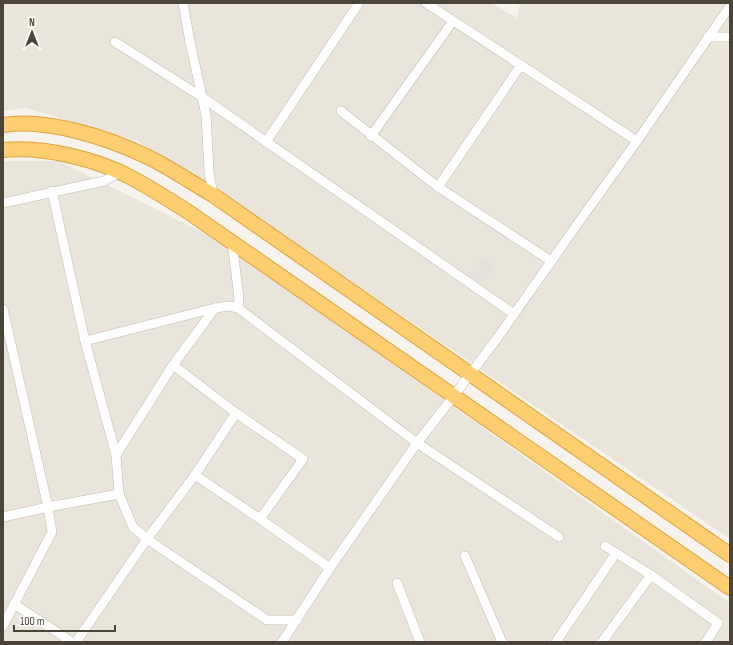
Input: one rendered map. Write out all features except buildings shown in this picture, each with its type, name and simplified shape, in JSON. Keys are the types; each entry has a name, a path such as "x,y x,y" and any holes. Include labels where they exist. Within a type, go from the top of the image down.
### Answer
{"highway":[{"path":"3,124 54,125 91,134 151,158 213,195 730,555"},
{"path":"3,150 12,149 55,152 83,159 121,172 187,211 730,588"}],"street":[{"path":"183,3 206,115 209,172 213,195"},
{"path":"266,142 359,3"},
{"path":"426,3 637,141"},
{"path":"283,640 330,568 417,443 470,375 514,314 637,141 730,6"},
{"path":"371,136 453,21"},
{"path":"708,37 730,37"},
{"path":"115,42 202,97 514,314"},
{"path":"438,186 521,65"},
{"path":"341,111 371,136 438,186 551,261"},
{"path":"3,203 52,191 104,181 121,172"},
{"path":"52,191 85,341 116,455 119,494 133,527 147,539 267,620 297,620"},
{"path":"232,242 239,298 238,308"},
{"path":"85,341 216,308 229,306 238,308 417,443 559,538"},
{"path":"116,455 173,365 216,308"},
{"path":"3,309 48,506 52,532 3,626"},
{"path":"173,365 236,413 303,459 260,519"},
{"path":"76,642 147,539 195,475 236,413"},
{"path":"195,475 330,568"},
{"path":"3,517 48,506 119,494"},
{"path":"605,546 651,575 718,623 706,642"},
{"path":"556,642 616,553"},
{"path":"465,556 502,642"},
{"path":"602,642 651,575"},
{"path":"397,583 420,642"},
{"path":"14,604 72,642"}],"shaded area":[{"path":"3,3 491,3 517,18 520,3 730,3 730,539 238,204 137,141 26,108 3,111"},
{"path":"3,161 59,161 218,240 730,603 730,642 3,642"},
{"path":"482,257 496,267 478,288 465,279"}]}
